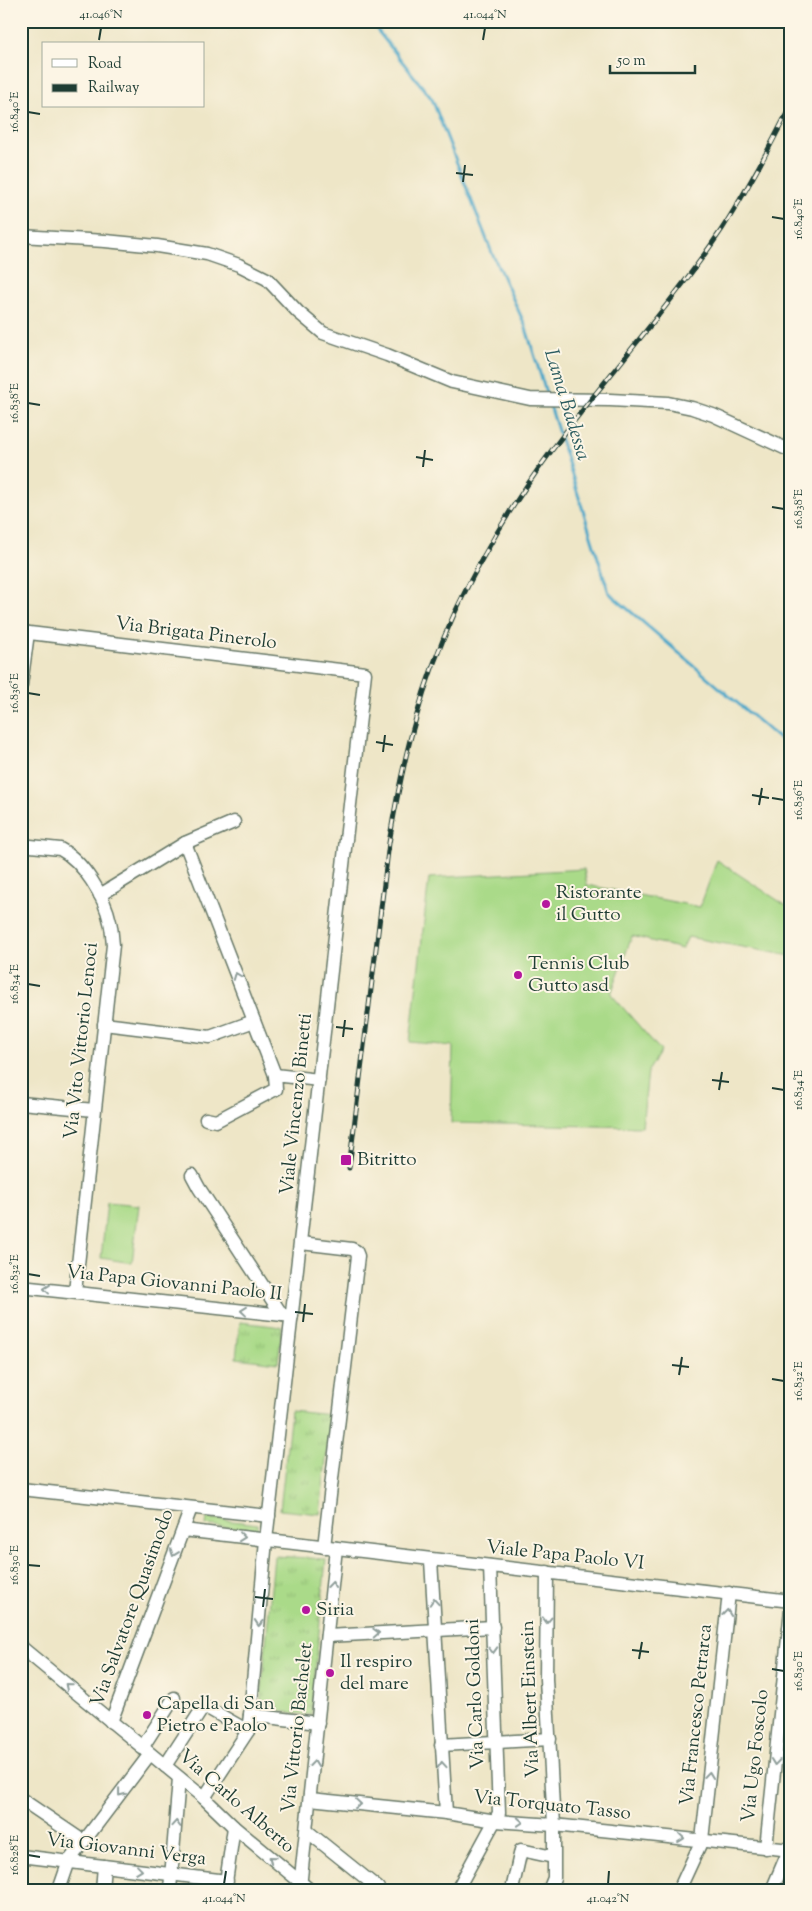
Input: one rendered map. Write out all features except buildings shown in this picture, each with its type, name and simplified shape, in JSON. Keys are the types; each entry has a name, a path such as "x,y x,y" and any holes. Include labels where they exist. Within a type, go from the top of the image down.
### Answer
{"street":[{"path":"21,236 157,246 207,254 239,265 267,279 298,312 323,333 387,355 452,382 530,399 668,403 713,415 791,451"},
{"path":"21,685 24,632"},
{"name":"Via Brigata Pinerolo","path":"24,632 365,673"},
{"name":"Viale Vincenzo Binetti","path":"248,1730 287,1316 301,1243 365,673"},
{"path":"100,895 185,843 234,822"},
{"path":"185,843 275,1074 276,1088 216,1121 206,1119"},
{"name":"Via Vito Vittorio Lenoci","path":"21,845 66,852 81,867 100,895 110,921 113,945 75,1292"},
{"path":"104,1024 210,1038 254,1021"},
{"path":"275,1074 319,1080"},
{"path":"21,1102 94,1110"},
{"path":"192,1175 287,1316"},
{"name":"Via Vittorio Bachelet","path":"301,1243 352,1249 356,1251 358,1256 330,1548 327,1636 303,1887"},
{"name":"Via Papa Giovanni Paolo II","path":"21,1287 287,1316"},
{"path":"22,1490 269,1516"},
{"name":"Via Salvatore Quasimodo","path":"111,1722 191,1508"},
{"name":"Viale Papa Paolo VI","path":"183,1530 791,1601"},
{"path":"431,1560 446,1813"},
{"name":"Via Carlo Goldoni","path":"490,1566 499,1812 496,1821"},
{"name":"Via Albert Einstein","path":"547,1572 546,1679 554,1825 554,1878 551,1889"},
{"name":"Via Francesco Petrarca","path":"679,1890 702,1840 729,1594"},
{"name":"Via Ugo Foscolo","path":"766,1848 791,1609"},
{"path":"327,1636 436,1629 493,1628"},
{"name":"Via Carlo Alberto","path":"22,1650 204,1798 234,1827 303,1887"},
{"path":"59,1890 68,1861 146,1751 174,1698"},
{"path":"165,1766 204,1706 248,1730 204,1798"},
{"path":"250,1715 318,1723"},
{"path":"441,1745 550,1739"},
{"path":"170,1890 179,1778"},
{"path":"21,1799 83,1841"},
{"name":"Via Torquato Tasso","path":"310,1799 446,1813 496,1821 554,1825 790,1850"},
{"path":"457,1890 496,1821"},
{"path":"226,1886 234,1827"},
{"path":"307,1831 378,1888"},
{"path":"512,1890 521,1850 553,1856"},
{"path":"772,1890 790,1850"},
{"name":"Via Giovanni Verga","path":"21,1856 172,1874 226,1886"},
{"path":"102,1890 104,1866"}],"green space":[{"name":"Tennis Club Gutto asd","path":"717,860 791,909 791,956 688,937 682,949 632,936 611,994 661,1051 648,1071 642,1127 451,1123 453,1046 410,1042 429,878 584,869 587,885 700,907"},
{"path":"107,1202 139,1205 132,1263 101,1258"},
{"path":"240,1322 282,1327 278,1363 236,1358"},
{"path":"291,1411 331,1415 320,1514 280,1510"},
{"path":"207,1518 258,1524 257,1531 206,1525"},
{"path":"274,1556 326,1559 311,1715 260,1709"}],"waterway":[{"name":"Lama Badessa","path":"370,21 432,99 492,253 525,325 547,396"},
{"name":"Lama Badessa","path":"549,402 609,593 791,749"}],"railway":[{"path":"349,1168 394,812 416,718 445,635 470,581 514,505 564,434 671,299 722,229 741,199 791,105"}],"place":[{"name":"Ristorante il Gutto","path":"546,904"},
{"name":"Tennis Club Gutto asd","path":"518,975"},
{"name":"Bitritto","path":"346,1160"},
{"name":"Siria","path":"306,1610"},
{"name":"Il respiro del mare","path":"330,1673"},
{"name":"Capella di San Pietro e Paolo","path":"147,1715"}]}
